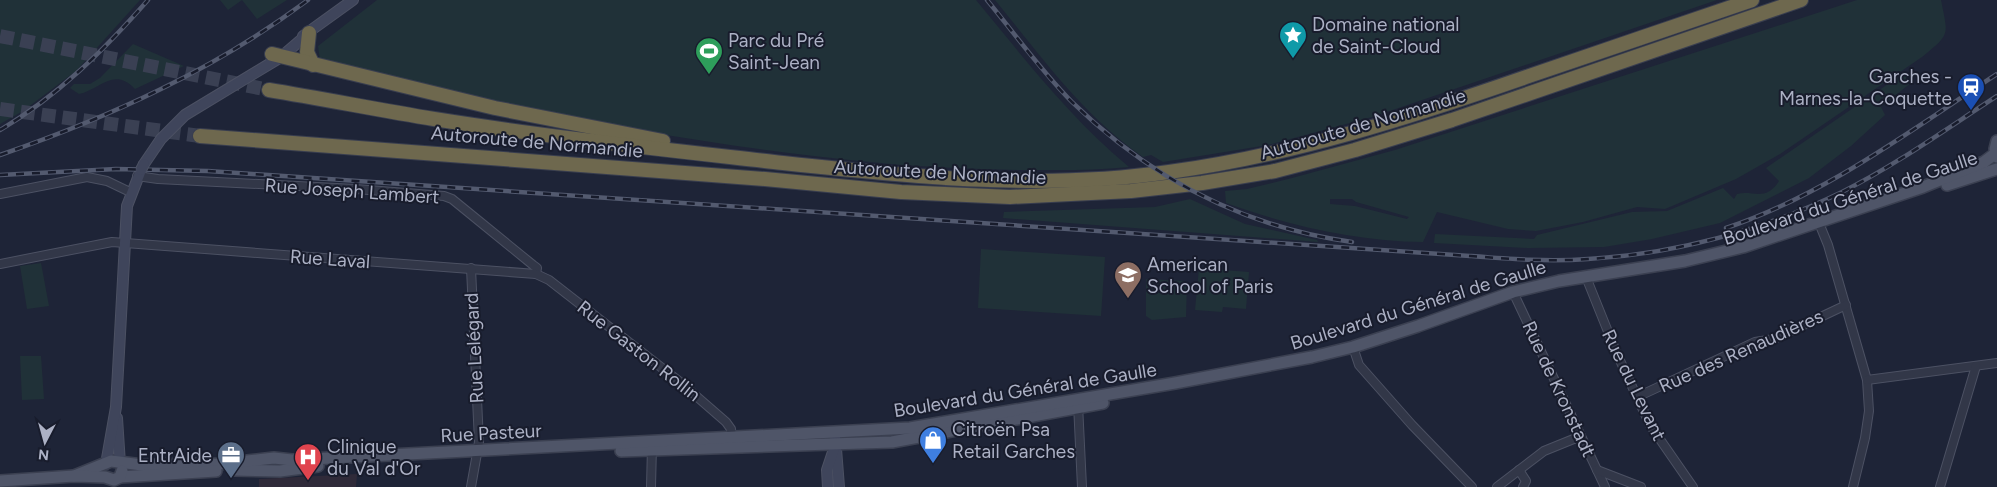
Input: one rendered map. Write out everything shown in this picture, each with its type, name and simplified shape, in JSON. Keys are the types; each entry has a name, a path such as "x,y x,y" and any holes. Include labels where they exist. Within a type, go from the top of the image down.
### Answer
{"highway":[{"name":"Autoroute de Normandie","path":"269,90 432,118 572,139 683,152 965,180 1058,180 1167,173 1273,154 1351,135 1752,0"},
{"name":"Autoroute de Normandie","path":"200,136 736,177 901,192 1010,197 1131,191 1202,183 1275,171 1355,150 1452,120 1801,0"},
{"path":"309,33 307,52 313,65"},
{"path":"276,55 495,108 668,142 683,152"}],"main road":[{"path":"116,407 106,464 103,469 112,481 122,472 116,407 127,206 130,192 141,170 167,132 193,109 309,33 353,0"},
{"path":"193,109 203,96 255,63 276,55"},
{"path":"1996,155 1997,141"},
{"name":"Boulevard du Général de Gaulle","path":"1820,226 1923,187 1984,162 1996,155"},
{"name":"Boulevard du Général de Gaulle","path":"835,433 910,428 1299,368 1514,295 1685,261 1743,247 1820,226 1997,169"},
{"name":"Boulevard du Général de Gaulle","path":"835,445 892,442 1078,403"},
{"path":"867,443 885,430 892,442"},
{"path":"835,433 839,487"},
{"name":"Rue Pasteur","path":"652,446 732,437 835,433"},
{"path":"828,487 827,470 835,445"},
{"name":"Rue Pasteur","path":"74,476 112,481 257,469 275,471 311,466 652,446 835,445"},
{"name":"Rue Pasteur","path":"120,464 218,464 274,458 292,460 477,455"},
{"path":"274,458 275,471"},
{"path":"0,481 74,476 111,461 120,464"}],"street":[{"name":"Rue Joseph Lambert","path":"141,170 158,179 337,188 444,196 457,203 533,264 537,268 536,274"},
{"path":"0,194 87,177 107,181 130,192"},
{"path":"1820,226 1846,305 1867,380 1868,420 1853,487"},
{"name":"Rue Laval","path":"0,264 112,242 124,245 536,274"},
{"name":"Rue Lelégard","path":"471,268 479,440 477,455 472,468 471,487"},
{"name":"Rue Gaston Rollin","path":"536,274 549,280 680,382 726,422 731,430 732,437"},
{"name":"Rue du Levant","path":"1588,280 1617,354 1650,425 1693,487"},
{"name":"Rue de Kronstadt","path":"1514,295 1605,487"},
{"name":"Rue des Renaudières","path":"1637,397 1755,342 1774,339 1846,305"},
{"path":"1354,350 1359,365 1472,487"},
{"path":"1867,380 1997,363"},
{"path":"1940,487 1976,366"},
{"path":"1078,403 1082,487"},
{"path":"1497,487 1544,450 1581,436"},
{"path":"651,487 652,446"},
{"path":"1519,470 1526,481 1523,487"},
{"path":"1597,470 1642,487"}],"shaded area":[{"path":"0,0 140,0 76,71 23,111 0,124"},
{"path":"220,0 242,0 228,10"},
{"path":"242,0 287,0 257,19"},
{"name":"Parc du Pré Saint-Jean","path":"377,0 976,0 1067,108 1129,167 1022,170 889,164 731,145 593,122 524,108 320,60 318,46"},
{"name":"Domaine national de Saint-Cloud","path":"995,0 1717,0 1372,117 1268,145 1163,162 1151,155 1143,157 1101,123 1063,84"},
{"path":"1857,0 1941,0 1946,28 1945,33 1943,38 1922,57 1780,154 1736,179 1665,209 1637,207 1583,222 1536,231 1508,229 1437,212 1423,242 1373,239 1323,231 1274,219 1226,203 1225,191 1247,189 1395,150","holes":["1330,199 1352,199 1356,202 1409,217 1407,219 1355,206 1330,204"]},
{"path":"133,44 184,66 135,89 127,82 113,79 79,94 70,88 74,84 90,84 100,78"},
{"path":"1904,73 1912,82 1881,107 1885,115 1851,146 1809,178 1720,223 1652,239 1604,247 1528,248 1434,243 1435,234 1534,239 1537,235 1632,212 1667,211 1723,188 1734,199 1737,194 1764,193 1774,187 1779,181 1766,168"},
{"path":"1190,199 1245,224 1317,240 1318,242 1003,218 1004,212 1155,207"},
{"path":"981,249 1105,257 1101,316 978,308"},
{"path":"41,263 49,306 27,309 20,266"},
{"path":"1199,268 1249,272 1246,309 1223,307 1222,312 1195,310"},
{"path":"1146,279 1187,281 1186,317 1152,320 1146,316"},
{"path":"20,356 41,356 44,399 22,400"},
{"name":"Clinique du Val d'Or","path":"357,474 356,487 259,487 259,479"}],"tunnel":[{"path":"0,36 269,90"},
{"path":"0,109 200,136"}],"railway":[{"path":"0,130 61,87 97,54 148,0"},
{"path":"0,155 81,125 160,90 236,48 308,0"},
{"path":"987,0 1039,65 1072,102 1133,154 1166,176 1201,195 1237,211 1312,235 1352,242"},
{"path":"1726,228 1763,214 1833,180 1900,139 1997,74"},
{"path":"0,175 116,169 208,171 1500,258 1573,260 1621,256 1686,246 1750,229 1782,218 1842,192 1882,170 1997,96"}],"place":[{"name":"Domaine national de Saint-Cloud","path":"1293,59"},
{"name":"Parc du Pré Saint-Jean","path":"709,75"},
{"name":"Garches - Marnes-la-Coquette","path":"1971,111"},
{"name":"American School of Paris","path":"1128,299"},
{"name":"Citroën Psa Retail Garches","path":"933,464"},
{"name":"EntrAide","path":"231,479"},
{"name":"Clinique du Val d'Or","path":"308,481"}]}
